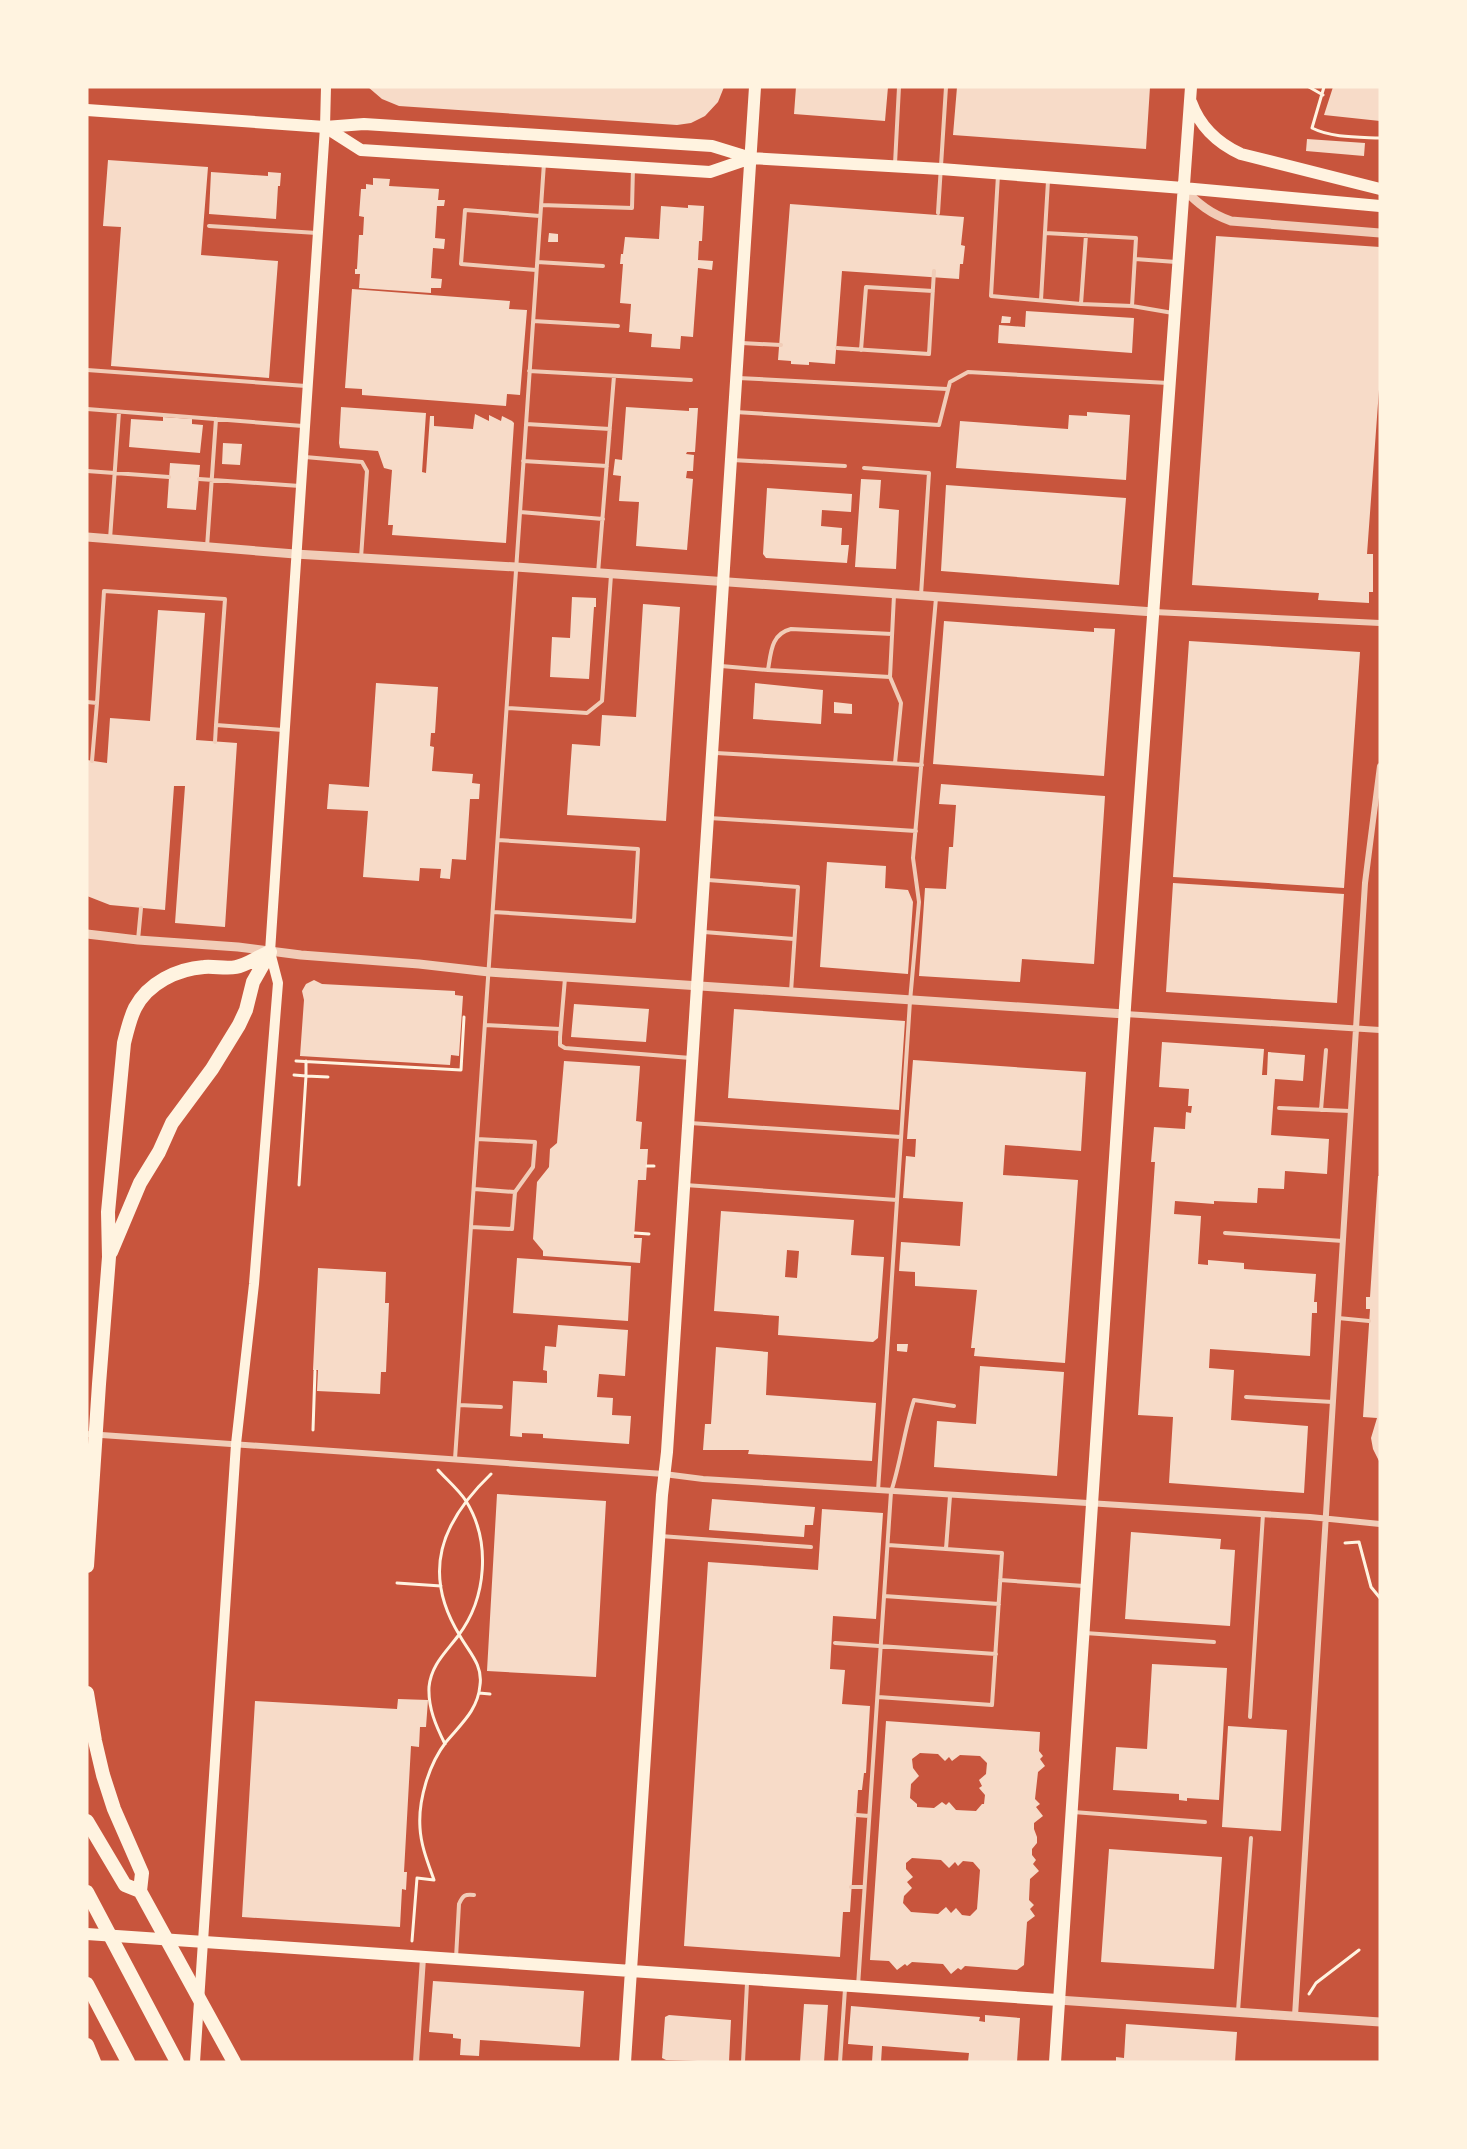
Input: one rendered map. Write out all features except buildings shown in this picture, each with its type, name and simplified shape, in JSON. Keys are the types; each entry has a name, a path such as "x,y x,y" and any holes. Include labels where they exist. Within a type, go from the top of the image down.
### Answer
{"highway":[{"path":"109,1257 141,1183 172,1123 212,1069 239,1026 246,1010 253,982 270,952"},
{"path":"87,1566 109,1257 107,1218 124,1043 136,1006 154,985 172,975 202,967 236,967 270,952"},
{"path":"87,1693 103,1775 114,1809 142,1873 140,1891 234,2062"},
{"path":"87,1821 125,1885 140,1891"},
{"path":"87,1892 177,2062"},
{"path":"87,1984 128,2062"},
{"path":"87,2045 94,2062"}],"main road":[{"path":"195,2062 236,1444 254,1284 278,983 270,952 326,87"},
{"path":"625,2062 755,87"},
{"path":"1190,92 1200,121 1207,131 1228,148 1246,155 1380,189"},
{"path":"1055,2062 1125,1014 1190,92"},
{"path":"87,110 325,127 364,124 712,146 751,158 941,169 1380,206"},
{"path":"325,127 362,150 710,172 751,158"},
{"path":"87,1934 1058,2000"}],"street":[{"path":"1183,188 1197,204 1212,214 1231,222 1380,233"},
{"path":"87,537 724,584 1154,612 1380,623"},
{"path":"1295,2016 1365,883 1380,766"},
{"path":"87,934 565,978 1380,1030"},
{"path":"87,1434 891,1492 1326,1518 1380,1524"},
{"path":"416,2062 417,1957"},
{"path":"1058,2000 1380,2022"}],"lane":[{"path":"895,166 899,87"},
{"path":"938,213 946,87"},
{"path":"455,1459 544,162"},
{"path":"541,205 632,208 633,167"},
{"path":"999,174 991,296 1132,306 1174,313"},
{"path":"1041,300 1048,178"},
{"path":"536,270 461,264 465,210 540,216"},
{"path":"209,226 318,233"},
{"path":"1045,232 1136,238 1132,306"},
{"path":"1081,304 1086,235"},
{"path":"1135,259 1178,262"},
{"path":"537,262 603,266"},
{"path":"837,348 929,354 934,272"},
{"path":"861,350 866,287 933,291"},
{"path":"533,321 618,326"},
{"path":"738,343 781,345"},
{"path":"87,370 307,386"},
{"path":"530,371 691,380"},
{"path":"735,412 939,425 950,382 969,372 1169,383"},
{"path":"598,574 614,376"},
{"path":"737,378 947,389"},
{"path":"87,409 304,426"},
{"path":"110,539 119,411"},
{"path":"207,547 216,419"},
{"path":"526,424 610,429"},
{"path":"302,457 362,462 367,471 361,558"},
{"path":"732,460 845,466"},
{"path":"523,461 607,466"},
{"path":"864,468 930,472 921,597"},
{"path":"87,471 169,477"},
{"path":"199,479 300,486"},
{"path":"520,512 603,519"},
{"path":"507,708 587,713 602,701 611,575"},
{"path":"92,761 104,591 225,599 215,742"},
{"path":"894,595 890,677 901,703 895,763"},
{"path":"878,1491 910,1001 919,902 914,858 936,598"},
{"path":"768,670 772,645 776,637 784,631 791,629 892,634"},
{"path":"718,666 890,677"},
{"path":"87,702 96,703"},
{"path":"216,725 284,730"},
{"path":"712,753 922,765"},
{"path":"708,818 916,831"},
{"path":"493,912 634,921 638,849 498,840"},
{"path":"704,880 798,887 791,993"},
{"path":"138,940 141,908"},
{"path":"700,932 794,939"},
{"path":"565,978 560,1029 560,1045 564,1048 692,1058"},
{"path":"485,1025 560,1029"},
{"path":"1321,1110 1326,1050"},
{"path":"1279,1108 1351,1111"},
{"path":"687,1122 901,1137"},
{"path":"471,1227 512,1229 515,1192 533,1167 535,1142 477,1139"},
{"path":"683,1185 897,1200"},
{"path":"474,1189 515,1192"},
{"path":"1226,1233 1343,1241"},
{"path":"1338,1318 1369,1321"},
{"path":"1246,1397 1333,1402"},
{"path":"840,2062 864,1887 891,1492 901,1464 905,1428 914,1400 954,1406"},
{"path":"459,1405 501,1407"},
{"path":"946,1550 950,1496"},
{"path":"1250,1717 1263,1515"},
{"path":"660,1536 811,1547"},
{"path":"878,1697 992,1705 996,1654 1002,1553 888,1545"},
{"path":"1000,1580 1087,1586"},
{"path":"884,1596 999,1604"},
{"path":"1084,1633 1214,1642"},
{"path":"835,1643 996,1654"},
{"path":"1072,1812 1205,1822"},
{"path":"856,1815 869,1816"},
{"path":"1238,2013 1251,1838"},
{"path":"851,1887 864,1887"},
{"path":"455,1960 459,1904 462,1897 474,1896"},
{"path":"743,2062 747,1979"}],"path":[{"path":"1309,87 1323,95"},
{"path":"1324,87 1312,128 1322,133 1380,138"},
{"path":"296,1061 461,1070 464,1017"},
{"path":"299,1185 306,1061"},
{"path":"294,1075 328,1077"},
{"path":"647,1166 654,1166"},
{"path":"635,1233 649,1234"},
{"path":"313,1430 315,1371"},
{"path":"427,1458 465,1501 476,1524 481,1546 481,1586 474,1606 459,1635 434,1669 429,1687 434,1721 445,1744"},
{"path":"417,1957 417,1878 434,1880 423,1845 420,1826 421,1804 435,1760 474,1707 480,1673 476,1659 459,1635 441,1594 442,1547 449,1525 465,1501 503,1463"},
{"path":"1345,1543 1359,1542 1371,1587 1380,1598"},
{"path":"398,1583 441,1586"},
{"path":"478,1693 490,1694"},
{"path":"1295,2016 1316,1983 1359,1950"}]}
